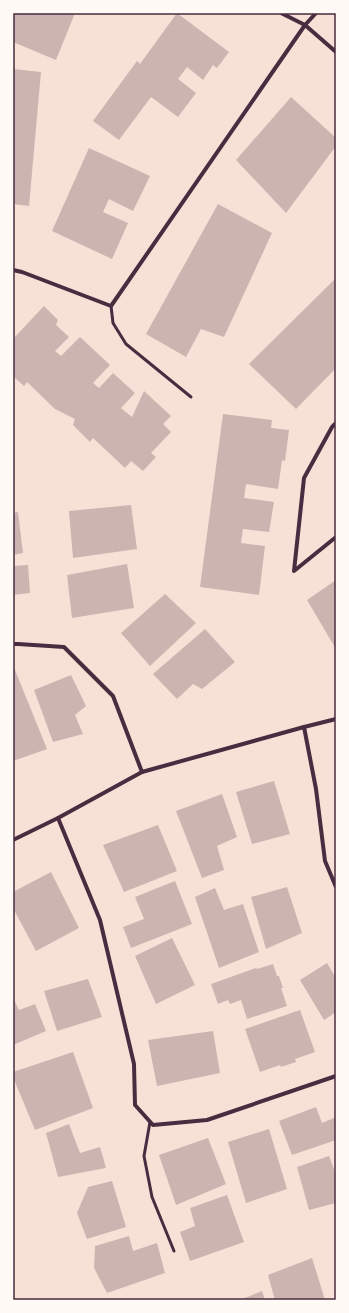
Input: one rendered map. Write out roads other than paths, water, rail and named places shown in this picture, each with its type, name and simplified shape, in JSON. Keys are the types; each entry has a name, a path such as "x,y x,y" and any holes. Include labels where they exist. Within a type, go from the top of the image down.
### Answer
{"street":[{"path":"281,13 305,25 336,52"},
{"path":"13,270 22,272 110,306 305,25 316,13"},
{"path":"336,424 332,427 304,478 294,571 336,537"},
{"path":"13,644 64,647 113,696 142,772"},
{"path":"13,840 58,818 142,772 336,719"},
{"path":"304,727 316,789 325,861 336,888"},
{"path":"58,818 100,920 134,1064 135,1105 153,1125 207,1120 336,1076"}],"lane":[{"path":"110,306 114,323 126,344 191,397"},
{"path":"150,1122 144,1156 152,1197 174,1251"}]}
